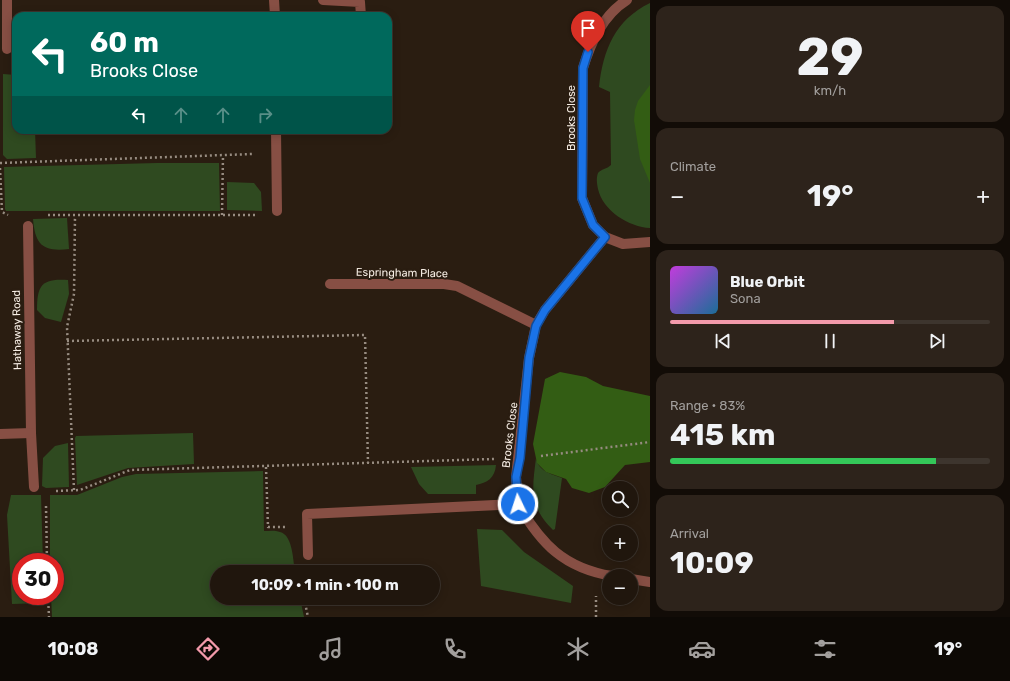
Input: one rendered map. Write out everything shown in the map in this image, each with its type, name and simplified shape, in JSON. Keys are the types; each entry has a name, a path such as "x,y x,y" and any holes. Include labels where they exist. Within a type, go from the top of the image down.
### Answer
{"street":[{"path":"7,0 7,49"},
{"path":"274,0 274,12"},
{"path":"323,0 360,2 361,12"},
{"name":"Brooks Close","path":"622,1 610,15 594,39 583,68 582,198 593,225 605,237 623,244 650,242"},
{"path":"276,134 276,211"},
{"name":"Hathaway Road","path":"28,226 31,433 34,487"},
{"name":"Brooks Close","path":"518,504 516,477 520,458 529,358 536,326 545,310 605,237"},
{"name":"Espringham Place","path":"330,284 444,284 457,286 536,326"},
{"path":"0,434 31,433"},
{"path":"308,555 308,514 518,504 532,528 552,550 579,566 596,574 602,575"},
{"path":"638,580 650,582"}],"path":[{"path":"0,163 276,153"},
{"path":"222,215 223,156"},
{"path":"0,168 2,212 28,226 31,214 75,216 266,215 276,211"},
{"path":"74,490 67,327 74,294 75,216"},
{"path":"68,341 365,335 368,463"},
{"path":"34,487 45,492 80,490 130,470 520,458 650,442"},
{"path":"266,467 268,527 307,527"},
{"path":"45,492 47,553"},
{"path":"48,605 49,617"},
{"path":"305,605 308,617"}],"green space":[{"path":"650,3 650,228 634,225 611,211 601,197 597,179 599,172 611,165 610,92 599,87 604,61 613,38 620,27 638,10"},
{"path":"3,74 12,75 12,134 35,134 36,158 7,159 3,155"},
{"path":"650,85 650,183 640,159 634,120 638,101"},
{"path":"219,163 220,211 6,211 5,209 4,167"},
{"path":"227,182 254,183 261,192 262,211 227,210"},
{"path":"67,218 69,249 60,250 47,248 38,241 33,219"},
{"path":"52,280 68,280 69,294 61,322 45,318 37,310 38,295 42,285"},
{"path":"560,372 586,377 603,386 650,396 650,462 625,465 610,481 602,481 602,488 589,493 572,488 566,479 546,472 537,463 533,444 545,379"},
{"path":"193,433 194,464 128,468 77,485 76,436"},
{"path":"68,443 69,487 46,488 42,486 43,458 55,446"},
{"path":"536,458 542,469 562,478 555,529 553,530 540,513 534,497 533,489"},
{"path":"496,465 494,473 490,479 484,483 476,485 476,494 428,494 419,484 411,467"},
{"path":"263,471 264,531 278,531 288,538 292,549 294,565 210,565 210,605 301,605 304,617 52,617 51,605 64,605 64,553 50,553 50,495 77,495 122,477 136,474"},
{"path":"11,495 41,495 43,553 12,553 12,604 7,515"},
{"path":"477,529 502,530 524,552 573,586 571,603 481,586"}],"route":[{"path":"518,504 516,477 520,458 529,358 536,326 545,310 605,237 593,225 582,198 583,68 588,52"}]}
